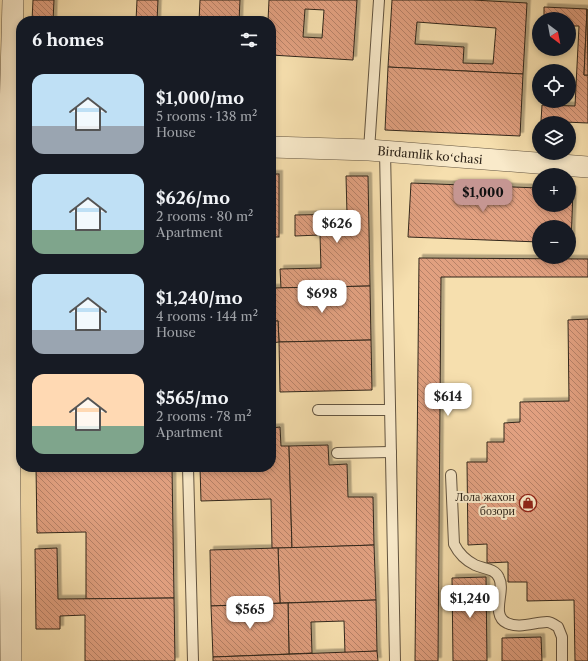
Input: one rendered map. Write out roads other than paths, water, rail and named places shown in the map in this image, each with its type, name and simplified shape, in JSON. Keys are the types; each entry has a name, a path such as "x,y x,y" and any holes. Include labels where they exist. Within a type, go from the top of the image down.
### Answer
{"street":[{"path":"11,661 5,608 13,0"},
{"name":"Birdamlik koʻchasi","path":"276,147 377,150 588,167"}],"lane":[{"path":"379,0 377,150 390,410 396,661"},
{"path":"318,410 390,410"},
{"path":"336,453 391,452"},
{"path":"188,472 193,661"},
{"path":"451,475 454,544 458,553 476,566 492,570 497,574 500,580 499,612 502,620 509,624 520,625 549,622 558,627 562,637 562,661"}],"place":[{"name":"Лола жахон бозори","path":"528,503"}]}
